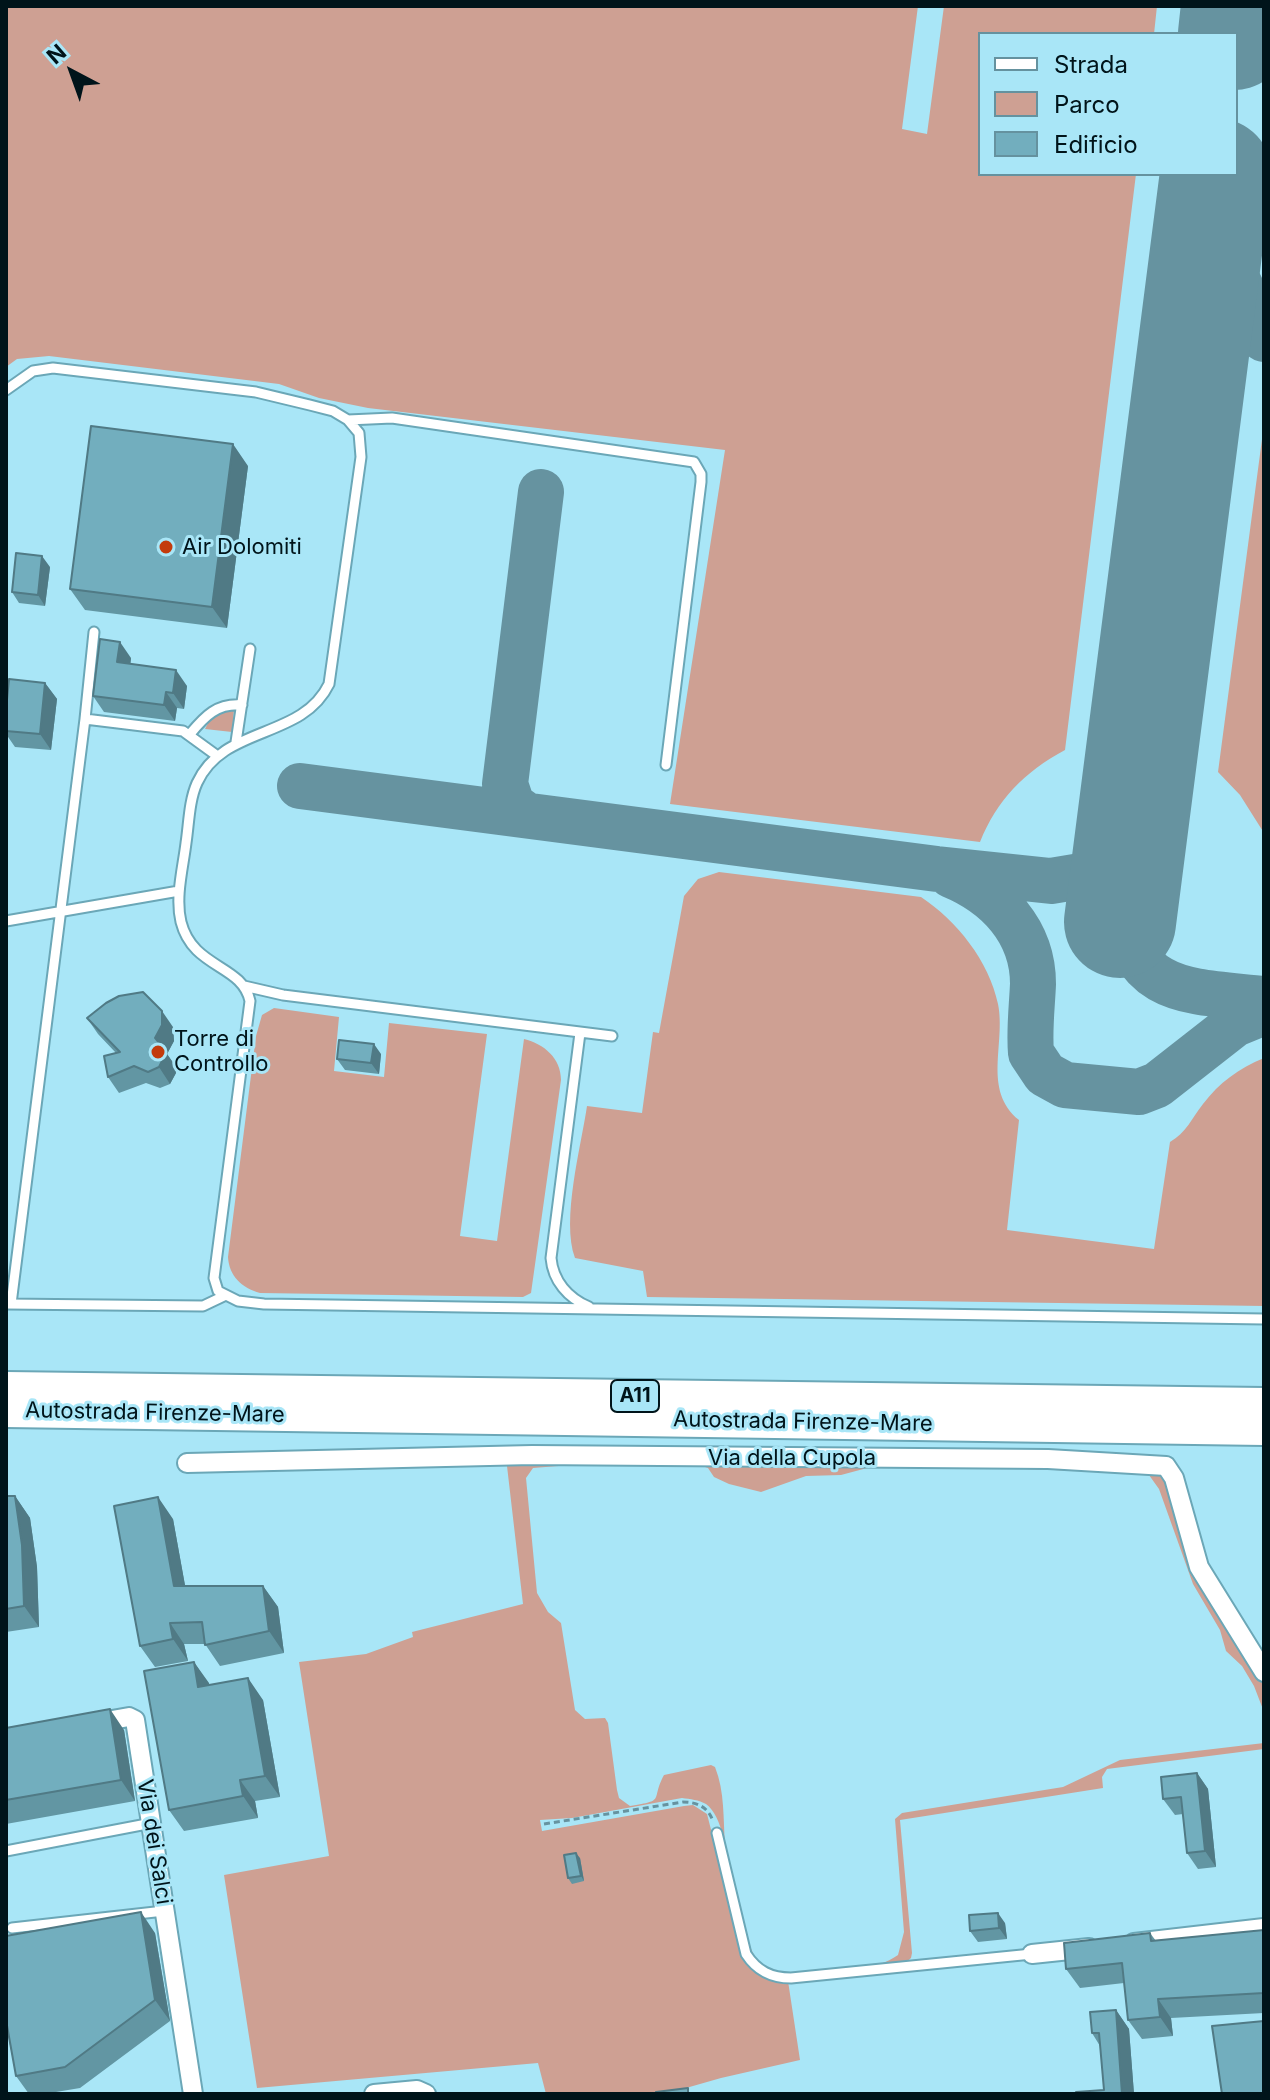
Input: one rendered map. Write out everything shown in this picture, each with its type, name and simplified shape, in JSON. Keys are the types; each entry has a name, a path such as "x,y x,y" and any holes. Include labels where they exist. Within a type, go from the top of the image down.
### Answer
{"highway":[{"name":"Autostrada Firenze-Mare","path":"6,1388 1264,1404"},
{"name":"Autostrada Firenze-Mare","path":"6,1411 1264,1429"}],"street":[{"name":"Via della Cupola","path":"187,1463 532,1455 1048,1459 1158,1464 1166,1466 1174,1478 1199,1567 1264,1672"},
{"name":"Via dei Salci","path":"83,1725 129,1717 135,1720 193,2094"},
{"path":"1032,1954 1264,1928"},
{"path":"374,2094 417,2090 426,2094"}],"lane":[{"path":"6,390 33,371 69,369 256,392 333,411 348,420 359,433 361,457 332,677 325,693 308,712 281,726 236,742 216,755 201,774 192,797 179,891 181,922 191,945 200,955 244,986 250,1008 214,1278 218,1291 224,1296 264,1304 1264,1319"},
{"path":"348,420 392,418 694,462 701,474 701,482 666,765"},
{"path":"94,632 9,1304 203,1306 224,1296"},
{"path":"236,742 250,649"},
{"path":"190,734 201,720 219,707 242,705"},
{"path":"85,719 175,729 190,734 216,755"},
{"path":"6,921 179,891"},
{"path":"244,986 298,997 612,1036"},
{"path":"580,1033 551,1258 554,1274 566,1292 595,1309"},
{"path":"6,1851 152,1823"},
{"path":"717,1833 746,1954 753,1966 763,1973 791,1978 1032,1954"},
{"path":"12,1928 164,1911"}],"path":[{"path":"544,1824 683,1802 698,1804 708,1811 717,1833"}],"green space":[{"path":"6,6 918,6 902,129 927,134 944,6 1157,6 1154,32 978,32 978,176 1136,176 1065,750 1014,788 995,813 980,842 670,804 725,450 368,408 319,398 279,384 49,356 17,359 6,367"},
{"path":"1264,424 1264,833 1240,795 1218,772"},
{"path":"234,710 232,732 205,729 212,715"},
{"path":"719,872 921,897 947,918 970,943 994,988 1000,1019 998,1081 1008,1108 1019,1120 1007,1230 1154,1249 1170,1142 1185,1130 1216,1089 1238,1071 1264,1058 1264,1306 647,1297 643,1271 575,1258 571,1242 571,1204 587,1106 642,1113 653,1032 659,1033 684,896 698,879"},
{"path":"274,1008 339,1017 334,1071 384,1077 389,1023 487,1034 460,1236 497,1241 524,1039 550,1053 558,1065 561,1080 531,1293 523,1297 260,1293 238,1280 231,1270 228,1257 256,1036 262,1015"},
{"path":"516,1461 1086,1463 1147,1467 1169,1481 1194,1570 1264,1686 1264,1712 1254,1686 1242,1666 1226,1651 1220,1630 1193,1584 1159,1489 1149,1475 882,1464 841,1475 806,1476 761,1492 729,1484 714,1477 708,1468 693,1463 533,1468 526,1478 537,1593 548,1612 561,1623 575,1710 585,1719 605,1718 608,1723 619,1798 630,1806 649,1802 656,1798 664,1775 711,1765 715,1767 720,1786 725,1844 716,1817 706,1804 682,1798 572,1818 540,1820 542,1831 693,1805 707,1814 742,1951 760,1973 788,1981 800,2060 665,2094 546,2094 538,2063 257,2088 224,1875 329,1856 299,1662 366,1654 413,1637 412,1632 523,1604 507,1466"},
{"path":"1264,1743 1264,1749 1107,1769 1102,1777 1103,1788 900,1820 911,1958 904,1964 836,1972 798,1974 782,1973 777,1972 861,1968 880,1964 898,1955 904,1932 895,1819 902,1813 1063,1787 1120,1760"},
{"path":"725,1844 729,1863 736,1903 729,1872"},
{"path":"736,1903 749,1944 759,1962 756,1959 746,1940"}],"building":[{"name":"Air Dolomiti","path":"91,426 233,444 212,607 70,589"},
{"path":"16,553 42,556 38,595 12,592"},
{"path":"100,639 120,642 117,662 176,670 173,693 166,692 164,705 93,696"},
{"path":"9,679 45,683 40,734 6,731"},
{"path":"143,992 162,1011 162,1025 155,1038 163,1048 164,1057 159,1067 148,1072 134,1066 108,1077 104,1056 120,1052 87,1018 119,996"},
{"path":"339,1040 374,1044 371,1063 337,1059"},
{"path":"6,1496 15,1496 22,1545 24,1606 6,1609"},
{"path":"158,1497 174,1586 263,1586 269,1631 205,1645 202,1622 170,1623 173,1639 140,1646 114,1506"},
{"path":"194,1662 198,1687 248,1678 265,1776 240,1780 243,1796 169,1810 144,1671"},
{"path":"110,1709 121,1780 6,1800 6,1728"},
{"path":"1197,1773 1205,1851 1187,1853 1181,1797 1163,1799 1161,1777"},
{"path":"576,1853 581,1876 568,1878 564,1855"},
{"path":"141,1912 155,2000 65,2067 16,2076 6,2020 6,1936"},
{"path":"998,1913 999,1928 970,1931 969,1915"},
{"path":"1264,1930 1264,1993 1158,1999 1160,2017 1128,2020 1122,1963 1066,1969 1064,1943 1150,1933 1151,1941"},
{"path":"1116,2010 1122,2094 1076,2094 1104,2090 1099,2033 1092,2033 1090,2012"},
{"path":"1264,2021 1264,2094 1222,2094 1212,2026"},
{"path":"688,2088 688,2094 656,2092"}],"taxiway":[{"path":"1216,176 1215,211 1225,255 1264,334"},
{"path":"1190,380 1208,343 1225,329 1236,327 1249,330 1264,339"},
{"path":"526,815 512,805 505,784 541,492"},
{"path":"300,786 937,869 1051,881 1081,876 1093,870 1116,848 1129,821 1139,765"},
{"path":"951,875 997,904 1019,931 1027,947 1033,984 1031,1053 1045,1074 1065,1085 1139,1092 1157,1085 1235,1024 1264,1012"},
{"path":"1122,903 1127,933 1137,956 1150,972 1188,990 1264,999"}],"runway":[{"path":"1234,32 1237,6"},
{"path":"1120,922 1216,176"}],"place":[{"name":"Air Dolomiti","path":"166,547"},
{"name":"Torre di Controllo","path":"158,1052"}]}
